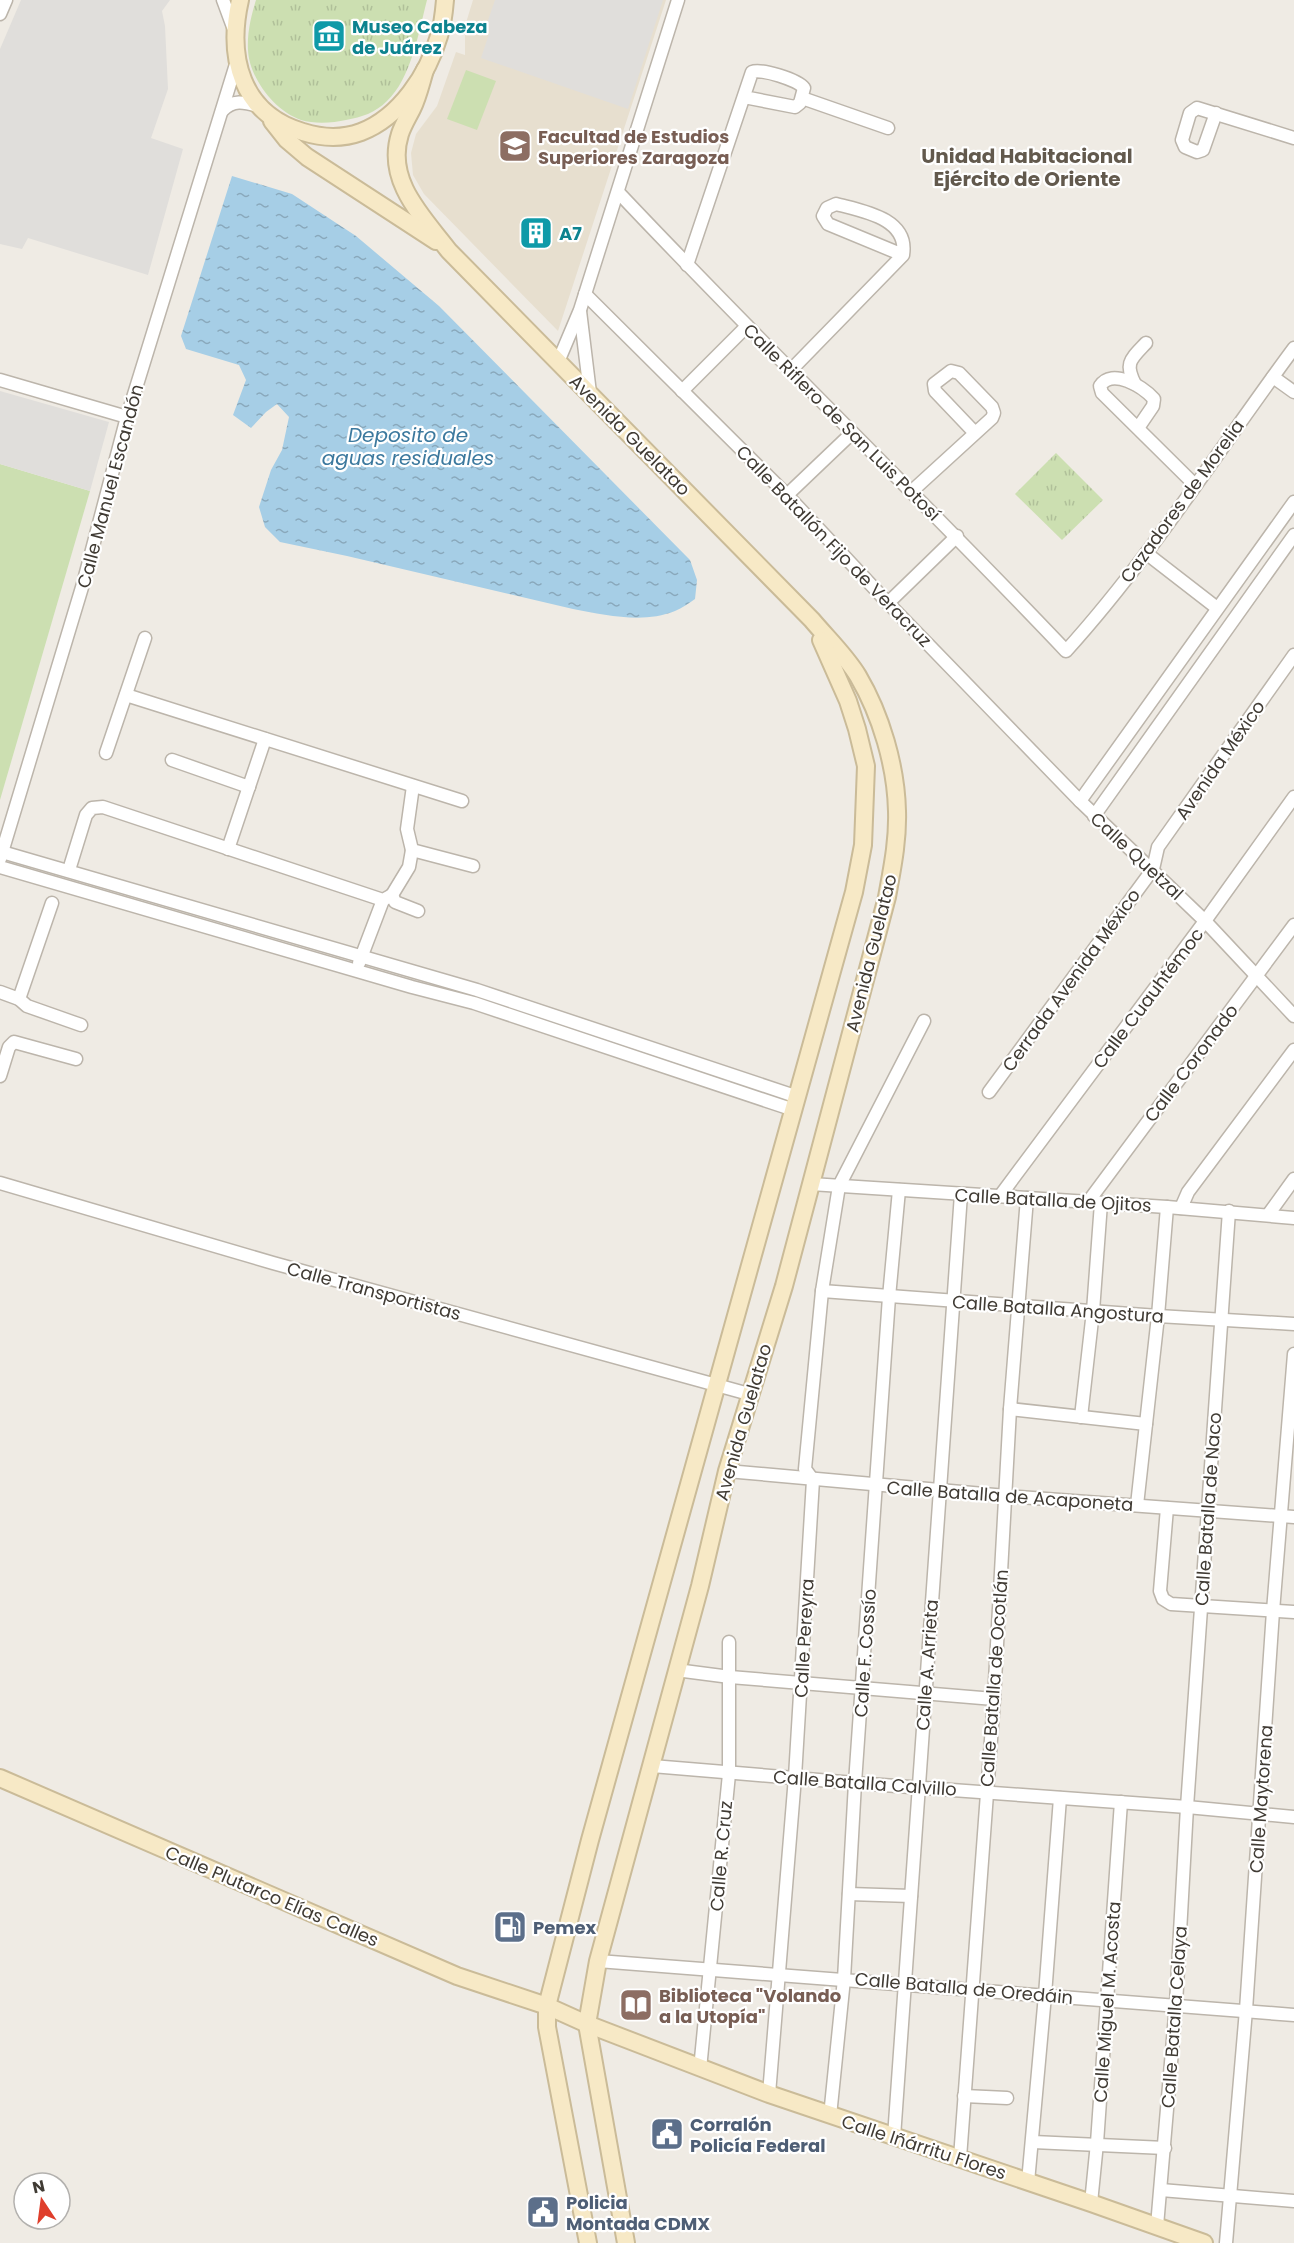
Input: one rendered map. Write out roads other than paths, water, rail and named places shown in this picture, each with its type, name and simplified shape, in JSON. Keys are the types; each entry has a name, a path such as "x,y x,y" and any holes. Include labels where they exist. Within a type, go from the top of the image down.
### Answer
{"main road":[{"name":"Avenida Guelatao","path":"240,0 235,40 237,62 244,84 287,140 307,157 449,251"},
{"path":"263,110 289,127 312,135 332,137 350,135 370,128 394,112 425,70 439,38 445,0"},
{"name":"Avenida Guelatao","path":"425,70 396,152 397,171 414,206 449,251 812,620 858,675 878,716 890,761 897,811 896,852 887,897 784,1286 727,1471 700,1586 598,1961 587,2025 626,2243"},
{"name":"Avenida Guelatao","path":"588,2243 547,2027 547,2006 587,1851 854,892 863,845 866,766 848,701 812,620"},
{"name":"Calle Plutarco Elías Calles","path":"0,1778 457,1976 547,2006"},
{"name":"Calle Iñárritu Flores","path":"547,2006 587,2025 769,2094 1204,2243"}],"street":[{"path":"0,14 6,0"},
{"path":"223,0 231,19 235,40"},
{"path":"558,362 580,310 678,0"},
{"name":"Calle Manuel Escandón","path":"1,856 83,584 127,417 237,62"},
{"path":"687,265 750,75 755,70 759,70 802,85 804,88 798,106 792,107 744,97"},
{"path":"802,98 888,129"},
{"path":"221,112 227,105 238,102 263,110"},
{"path":"1216,113 1294,138"},
{"name":"Calle Riflero de San Luis Potosí","path":"618,192 852,433 957,536 1066,651"},
{"path":"791,370 903,255 904,244 898,231 882,217 836,204 831,205 824,212 823,216 828,224 903,255"},
{"name":"Calle Batallón Fijo de Veracruz","path":"585,294 787,495 1080,801"},
{"path":"580,310 590,393"},
{"path":"682,391 747,326"},
{"path":"1135,384 1128,366 1131,358 1146,343"},
{"name":"Cazadores de Morelia","path":"1066,651 1095,620 1146,553 1294,348"},
{"path":"912,491 992,418 993,410 959,373 951,371 934,384 934,391 975,433"},
{"path":"1273,376 1294,392"},
{"path":"1138,428 1155,403 1152,396 1135,384 1121,378 1110,378 1104,381 1100,386 1102,393 1195,485"},
{"path":"0,380 127,417"},
{"path":"787,495 852,433"},
{"path":"1080,801 1294,502"},
{"path":"1094,816 1294,535"},
{"path":"888,603 957,536"},
{"path":"1146,553 1217,609"},
{"path":"106,753 145,638"},
{"name":"Avenida México","path":"1153,869 1158,847 1294,655"},
{"path":"126,695 462,801"},
{"path":"1137,721 1151,734"},
{"path":"228,849 265,739"},
{"path":"172,760 249,787"},
{"path":"356,970 387,897 409,867 412,850 407,829 413,786"},
{"name":"Calle Cuauhtémoc","path":"1000,1197 1294,797"},
{"name":"Calle Quetzal","path":"1080,801 1205,921 1294,1016"},
{"path":"69,870 86,815 92,808 103,807 228,849 387,897 404,908 418,911"},
{"path":"412,850 473,866"},
{"path":"1,856 69,870 195,909 477,990 796,1103"},
{"path":"0,867 474,1003 796,1103"},
{"name":"Cerrada Avenida México","path":"989,1092 1153,869"},
{"path":"19,999 52,903"},
{"path":"191,922 195,909"},
{"name":"Calle Coronado","path":"1088,1202 1294,925"},
{"path":"412,987 416,972"},
{"path":"474,1003 477,990"},
{"path":"0,992 19,999 27,1006 81,1025"},
{"name":"Calle Pereyra","path":"769,2094 795,1777 813,1480 805,1469 822,1291 839,1186 924,1021"},
{"path":"0,1076 9,1047 14,1042 76,1059"},
{"path":"1181,1208 1188,1192 1294,1050"},
{"path":"1268,1215 1294,1179"},
{"name":"Calle Transportistas","path":"0,1183 273,1263 749,1394"},
{"name":"Calle Batalla de Ojitos","path":"811,1184 1229,1211 1294,1218"},
{"name":"Calle F. Cossío","path":"830,2116 844,1979 855,1784 889,1297 899,1190"},
{"name":"Calle A. Arrieta","path":"894,2137 961,1194"},
{"name":"Calle Batalla de Ocotlán","path":"960,2158 994,1699 1010,1409 1027,1198"},
{"path":"1081,1417 1093,1311 1101,1203"},
{"path":"1137,1505 1158,1316 1167,1207"},
{"name":"Calle Batalla de Naco","path":"1187,1807 1229,1211"},
{"name":"Calle Batalla Angostura","path":"822,1291 1223,1321 1294,1324"},
{"name":"Calle Maytorena","path":"1226,2243 1246,2010 1273,1611 1294,1354"},
{"path":"1010,1409 1146,1424"},
{"name":"Calle Batalla de Acaponeta","path":"727,1471 1006,1496 1294,1517"},
{"path":"1167,1508 1160,1591 1163,1599 1171,1604 1294,1612"},
{"name":"Calle R. Cruz","path":"700,2069 729,1774 729,1642"},
{"path":"676,1670 730,1677 994,1699"},
{"name":"Calle Batalla Calvillo","path":"651,1766 855,1784 1121,1802 1294,1817"},
{"path":"1028,2182 1060,1798"},
{"name":"Calle Miguel M. Acosta","path":"1091,2203 1121,1802"},
{"name":"Calle Batalla Celaya","path":"1158,2226 1176,2004 1187,1807"},
{"path":"849,1894 911,1896"},
{"name":"Calle Batalla de Oredáin","path":"598,1961 1176,2004 1294,2015"},
{"path":"964,2096 1007,2098"},
{"path":"1033,2142 1097,2143 1165,2148"},
{"path":"1161,2190 1294,2201"}],"water":[{"name":"Deposito de aguas residuales","path":"232,176 292,194 356,236 439,306 690,560 697,580 695,599 678,610 663,615 637,618 611,616 280,542 265,527 259,507 271,470 282,450 289,417 277,404 251,428 233,415 246,380 239,365 186,349 181,336"}],"place":[{"name":"Museo Cabeza de Juárez","path":"329,36"},
{"name":"Facultad de Estudios Superiores Zaragoza","path":"515,146"},
{"name":"A7","path":"536,233"},
{"name":"Pemex","path":"510,1927"},
{"name":"Biblioteca \"Volando a la Utopía\"","path":"636,2005"},
{"name":"Corralón Policía Federal","path":"667,2134"},
{"name":"Policia Montada CDMX","path":"543,2212"}],"district":[{"name":"Unidad Habitacional Ejército de Oriente","path":"1027,168"}]}
